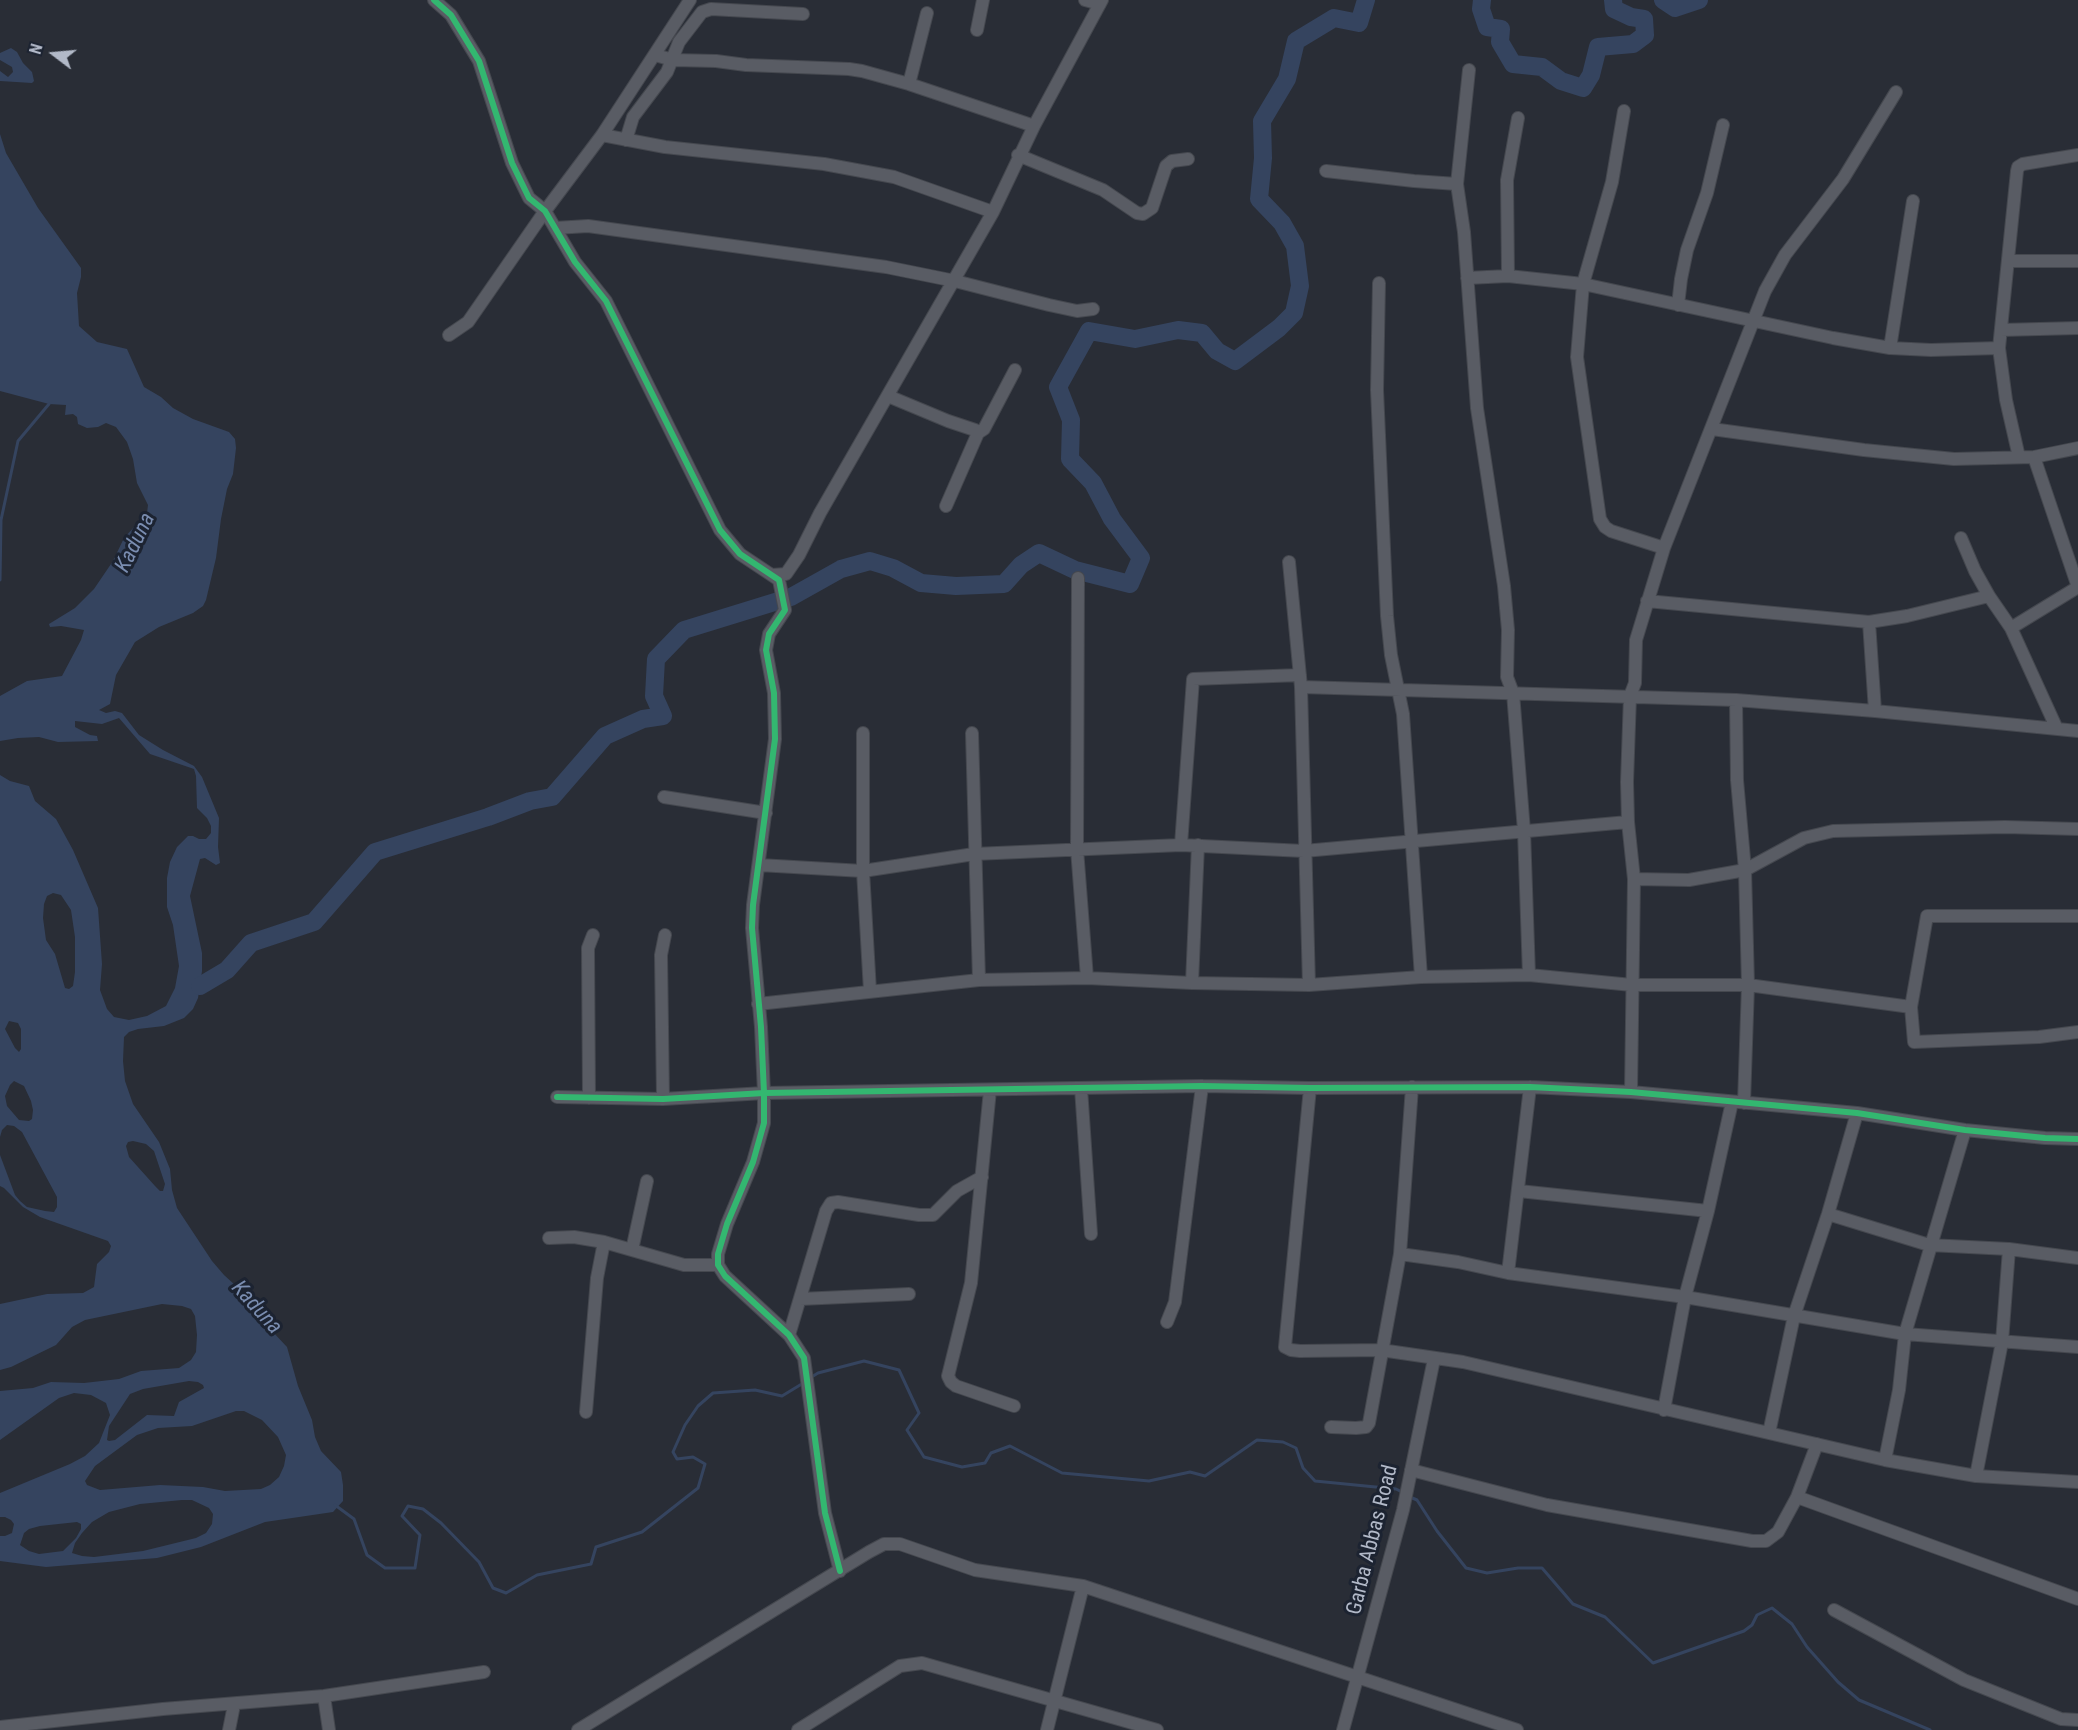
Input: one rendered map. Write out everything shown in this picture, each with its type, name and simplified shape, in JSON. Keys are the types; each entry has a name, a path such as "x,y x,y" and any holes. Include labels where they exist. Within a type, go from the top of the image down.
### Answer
{"street":[{"path":"434,0 450,15 479,61 512,164 529,198 545,211 575,262 606,302 720,530 740,554 776,578 785,610 769,634 766,650 774,693 776,739 753,905 752,928 764,1093 764,1123 753,1162 727,1224 718,1254 718,1265 725,1276 789,1335 804,1358 825,1513 840,1571"},
{"path":"449,335 468,322 545,211 602,135 690,0"},
{"path":"977,30 983,0"},
{"path":"776,578 786,574 993,212 1018,155 1101,2 1085,0"},
{"path":"626,140 633,117 667,72 679,42 702,12 711,9 803,14"},
{"path":"909,84 927,13"},
{"path":"655,55 673,60 716,60 746,65 849,69 909,84 1034,126"},
{"path":"1469,70 1457,184 1464,232 1477,408 1504,586 1508,630 1507,677 1513,693 1524,831 1529,975"},
{"path":"1631,1092 1634,879 1628,822 1627,782 1630,696 1635,683 1636,640 1664,548 1765,291 1785,255 1843,179 1896,92"},
{"path":"1624,111 1612,182 1583,284 1577,357 1600,519 1611,531 1664,548"},
{"path":"1508,276 1507,180 1518,118"},
{"path":"1678,305 1680,279 1707,193 1723,125"},
{"path":"602,135 665,147 824,164 894,177 993,212"},
{"path":"2019,457 2006,400 1999,348 2018,167 2023,164 2078,154"},
{"path":"1018,155 1103,190 1137,213 1143,214 1152,208 1166,166 1172,161 1188,159"},
{"path":"1326,171 1457,184"},
{"path":"1890,348 1913,201"},
{"path":"555,228 588,226 886,267 955,281 1077,311 1093,309"},
{"path":"2008,261 2078,261"},
{"path":"1467,278 1508,276 1583,284 1890,348 1931,350 1999,348"},
{"path":"1379,283 1377,390 1387,616 1390,655 1403,714 1421,977"},
{"path":"2001,330 2078,328"},
{"path":"946,506 978,433 984,429 1015,370"},
{"path":"888,396 978,433"},
{"path":"1712,429 1864,450 1943,458 2034,457 2078,448"},
{"path":"2011,628 2078,587 2034,457"},
{"path":"1961,538 1975,571 2011,628 2057,729"},
{"path":"1289,562 1300,681 1309,985"},
{"path":"1078,578 1077,849 1087,978"},
{"path":"1647,601 1869,622 1907,616 1989,596"},
{"path":"1869,622 1875,711"},
{"path":"1181,845 1193,680 1300,681 1398,691 1737,700 2078,731"},
{"path":"1664,1410 1685,1297 1738,1102 1748,985 1745,870 1737,780 1737,700"},
{"path":"863,733 863,871 870,991"},
{"path":"972,733 979,980"},
{"path":"664,796 766,813"},
{"path":"759,865 863,871 974,854 1181,845 1304,851 1628,822"},
{"path":"1634,879 1689,880 1745,870 1804,838 1833,831 2006,827 2078,830"},
{"path":"1192,983 1198,845"},
{"path":"2078,916 1927,916 1911,1006 1914,1042 2039,1037 2078,1032"},
{"path":"589,1098 588,948 593,935"},
{"path":"663,1099 661,955 665,935"},
{"path":"758,1004 979,980 1087,978 1309,985 1421,977 1529,975 1632,985 1748,985 1911,1006"},
{"path":"557,1097 663,1099 764,1093 1202,1086 1310,1088 1530,1086 1631,1092 1857,1113 1965,1130 2078,1139"},
{"path":"1167,1322 1176,1302 1202,1086"},
{"path":"1508,1273 1530,1086"},
{"path":"1081,1088 1091,1234"},
{"path":"1310,1088 1285,1347 1300,1351 1381,1350 1463,1362 1885,1460 1976,1476 2078,1482"},
{"path":"1330,1427 1366,1427 1369,1423 1400,1254 1412,1088"},
{"path":"990,1089 971,1283 948,1376 956,1386 1014,1406"},
{"path":"1769,1433 1794,1316 1828,1214 1857,1113"},
{"path":"1885,1460 1899,1390 1905,1334 1929,1245 1965,1130"},
{"path":"789,1335 826,1211 831,1203 838,1202 919,1215 933,1215 957,1191 982,1177"},
{"path":"632,1251 647,1181"},
{"path":"1519,1191 1708,1211"},
{"path":"1828,1214 1929,1245 2009,1249 2078,1258"},
{"path":"549,1238 574,1237 604,1242 684,1265 718,1265"},
{"path":"586,1412 597,1278 604,1242"},
{"path":"1976,1476 2002,1342 2009,1249"},
{"path":"1400,1254 1458,1262 1508,1273 1685,1297 1905,1334 2078,1347"},
{"path":"800,1299 909,1294"},
{"name":"Garba Abbas Road","path":"1343,1730 1403,1510 1434,1359"},
{"path":"1410,1477 1547,1505 1752,1541 1766,1541 1778,1532 1797,1497 1817,1444"},
{"path":"1797,1497 2078,1599"},
{"path":"578,1730 884,1544 900,1544 975,1570 1083,1586 1518,1730"},
{"path":"1047,1730 1083,1586"},
{"path":"1834,1610 1964,1680 2061,1719 2078,1720"},
{"path":"798,1730 900,1666 922,1663 1156,1730"},
{"path":"0,1727 163,1709 324,1696 483,1672"},
{"path":"324,1696 329,1730"},
{"path":"230,1730 234,1705"}],"water":[{"path":"11,48 17,52 32,72 34,81 32,83 0,81 0,71 8,77 13,72 12,67 0,60 0,53"},
{"name":"Kaduna","path":"0,134 6,153 38,208 81,268 77,293 79,326 97,342 127,349 144,387 193,419 229,432 235,439 236,448 233,474 227,489 221,519 216,558 203,606 193,613 159,627 135,642 116,675 110,704 99,710 106,713 115,711 122,713 139,735 194,766 202,777 219,818 220,863 216,865 205,858 200,859 190,896 202,953 198,998 193,1009 184,1018 164,1026 138,1029 129,1032 124,1037 125,1081 133,1104 159,1142 170,1169 177,1208 212,1261 247,1296 272,1331 287,1347 321,1451 341,1472 343,1501 333,1512 265,1522 201,1547 157,1558 46,1567 0,1561 0,1536 12,1533 14,1524 5,1517 0,1517 0,1493 85,1456 99,1443 110,1415 106,1403 91,1395 74,1393 59,1398 0,1440 0,1391 33,1388 51,1382 84,1383 119,1379 141,1371 179,1368 191,1360 196,1352 197,1335 195,1316 191,1309 162,1304 85,1320 72,1327 56,1345 0,1370 0,1304 47,1294 83,1293 94,1287 97,1264 109,1252 111,1246 108,1241 40,1217 23,1207 0,1186 0,1155 15,1195 20,1201 27,1207 45,1211 54,1212 57,1207 57,1197 22,1132 14,1126 7,1125 0,1137 0,775 10,781 29,786 35,801 56,819 73,850 98,908 102,964 100,990 107,1009 114,1017 129,1020 147,1016 166,1006 175,988 179,966 173,925 167,907 167,878 170,862 177,847 188,836 206,839 211,833 211,826 197,808 194,769 150,754 119,718 102,724 75,721 75,727 97,736 98,741 58,742 39,737 0,741 0,696 27,681 62,676 84,630 61,626 50,627 49,624 75,608 94,589 113,561 124,538 147,513 148,505 137,483 133,459 127,442 116,427 106,423 98,427 87,428 78,424 77,417 73,414 65,415 66,405 49,404 0,391","holes":["53,893 61,895 71,910 75,937 75,972 73,986 69,989 65,988 55,954 46,940 44,904 47,896","9,1021 18,1023 21,1029 21,1049 19,1052 5,1029","14,1081 24,1086 31,1101 32,1119 19,1120 7,1106 5,1096","133,1141 146,1144 154,1151 165,1184 163,1191 160,1191 129,1157 126,1146 128,1142","189,1381 198,1382 204,1388 179,1402 174,1416 147,1415 115,1440 109,1441 107,1440 109,1426 130,1394 143,1389","236,1411 244,1411 262,1420 278,1437 286,1455 284,1466 279,1477 261,1489 225,1491 203,1487 160,1485 100,1490 87,1485 85,1481 95,1466 137,1435 158,1428 192,1426","192,1500 209,1508 213,1514 212,1524 206,1533 196,1538 143,1551 94,1557 72,1553 82,1533 92,1522 109,1512 140,1504","77,1522 81,1524 76,1538 63,1551 39,1554 20,1545 24,1533 29,1529"]}],"waterway":[{"path":"200,986 227,970 251,943 314,922 375,852 488,817 530,801 552,797 605,736 643,719 663,716 654,696 656,659 684,630 791,597 841,569 870,561 893,568 921,583 956,586 1004,584 1021,565 1039,553 1075,570 1130,584 1141,558 1112,519 1093,483 1070,459 1071,420 1058,387 1089,331 1135,339 1178,330 1202,333 1217,351 1235,361 1279,328 1294,313 1300,286 1295,246 1282,223 1259,199 1263,158 1262,121 1287,79 1296,41 1334,18 1359,23 1366,0"},
{"path":"1482,0 1481,9 1487,27 1501,29 1500,42 1513,64 1542,67 1561,81 1583,88 1591,75 1598,47 1633,44 1645,35 1644,19 1631,17 1614,9 1613,0"},
{"path":"1663,0 1675,8 1699,0"},
{"path":"0,580 1,520 18,441 49,404"},
{"path":"810,1378 818,1373 864,1361 899,1370 919,1413 907,1430 924,1457 962,1467 985,1463 991,1453 1010,1446 1062,1473 1149,1481 1190,1472 1205,1476 1257,1440 1283,1442 1296,1448 1303,1468 1315,1481 1396,1489 1402,1492"},
{"path":"335,1505 354,1519 367,1555 385,1568 415,1568 420,1535 402,1516 408,1506 423,1509 441,1523 479,1562 493,1588 506,1593 537,1575 591,1564 596,1547 642,1532 698,1488 705,1464 693,1457 677,1459 673,1452 685,1425 698,1406 713,1393 755,1390 782,1396 805,1382"},
{"path":"1410,1497 1417,1500 1437,1531 1466,1568 1487,1573 1518,1568 1542,1568 1573,1604 1605,1617 1653,1663 1744,1631 1752,1625 1757,1615 1772,1608 1792,1624 1807,1647 1838,1682 1859,1700 1930,1730"}],"cycle path":[{"path":"434,0 451,15 479,61 512,163 529,198 545,211 575,262 606,301 720,530 740,554 779,580 785,610 769,634 766,650 774,693 775,739 752,928 761,1027 764,1123 753,1162 727,1224 718,1254 718,1265 725,1276 789,1335 804,1358 825,1513 840,1571"},
{"path":"557,1097 663,1099 764,1093 1202,1086 1530,1087 1631,1092 1857,1113 1965,1130 2078,1139"}]}
